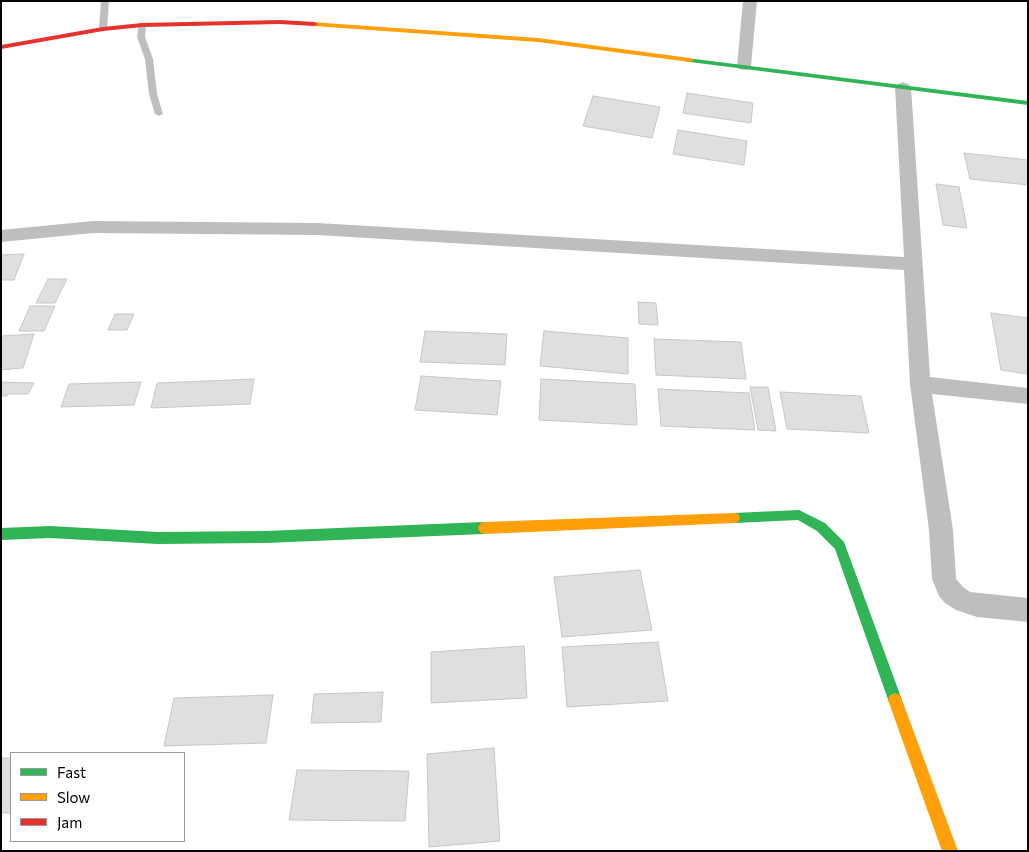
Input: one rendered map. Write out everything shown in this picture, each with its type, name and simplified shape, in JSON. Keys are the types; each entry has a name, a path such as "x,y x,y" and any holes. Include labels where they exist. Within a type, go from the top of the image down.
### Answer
{"street":[{"path":"744,66 750,1"},
{"path":"1,47 103,29 142,25 280,22 538,40 1028,103"},
{"path":"903,87 920,384 941,530 944,579 954,595 977,605 1028,610"},
{"path":"1,236 93,227 317,229 914,264"},
{"path":"920,384 1028,396"},
{"path":"1,534 50,532 158,538 265,537 799,515 822,527 840,546 950,851"}],"lane":[{"path":"103,29 105,1"},
{"path":"142,25 141,37 149,59 153,94 159,114"}],"building":[{"path":"687,93 753,103 751,123 683,113"},
{"path":"593,96 660,107 652,138 583,126"},
{"path":"678,130 747,141 744,165 673,154"},
{"path":"964,153 1028,160 1028,185 970,179"},
{"path":"936,184 959,187 967,228 943,225"},
{"path":"24,254 14,280 1,280 1,255"},
{"path":"48,279 67,279 55,303 36,303"},
{"path":"638,302 656,303 658,325 639,324"},
{"path":"30,306 55,306 44,331 19,331"},
{"path":"991,313 1028,318 1028,374 1001,370"},
{"path":"115,314 134,314 127,330 108,330"},
{"path":"425,331 507,334 505,365 420,362"},
{"path":"544,331 628,338 628,374 540,366"},
{"path":"34,334 23,368 1,370 1,336"},
{"path":"654,339 741,342 746,379 656,375"},
{"path":"421,376 501,381 497,415 415,410"},
{"path":"254,379 250,404 151,408 157,383"},
{"path":"541,379 635,384 637,425 539,420"},
{"path":"1,382 34,383 28,394 1,396"},
{"path":"141,382 134,405 61,407 69,384"},
{"path":"750,387 768,387 776,431 758,430"},
{"path":"658,389 749,393 755,430 661,426"},
{"path":"780,392 861,396 869,433 787,429"},
{"path":"640,570 652,630 562,637 554,577"},
{"path":"658,642 668,701 567,707 562,647"},
{"path":"524,646 527,698 431,703 431,652"},
{"path":"383,692 381,722 311,723 314,694"},
{"path":"273,695 266,743 164,746 174,698"},
{"path":"494,748 500,841 429,847 427,754"},
{"path":"1,758 10,758 10,813 1,813"},
{"path":"297,770 409,771 405,821 289,820"}],"traffic: fast":[{"path":"690,60 1028,103"},
{"path":"734,518 799,515 821,527 840,546 895,700"},
{"path":"1,534 50,532 158,538 265,537 484,528"}],"traffic: slow":[{"path":"314,24 538,40 690,60"},
{"path":"484,528 734,518"},
{"path":"895,700 950,851"}],"traffic: jam":[{"path":"1,47 103,29 142,25 280,22 314,24"}]}
